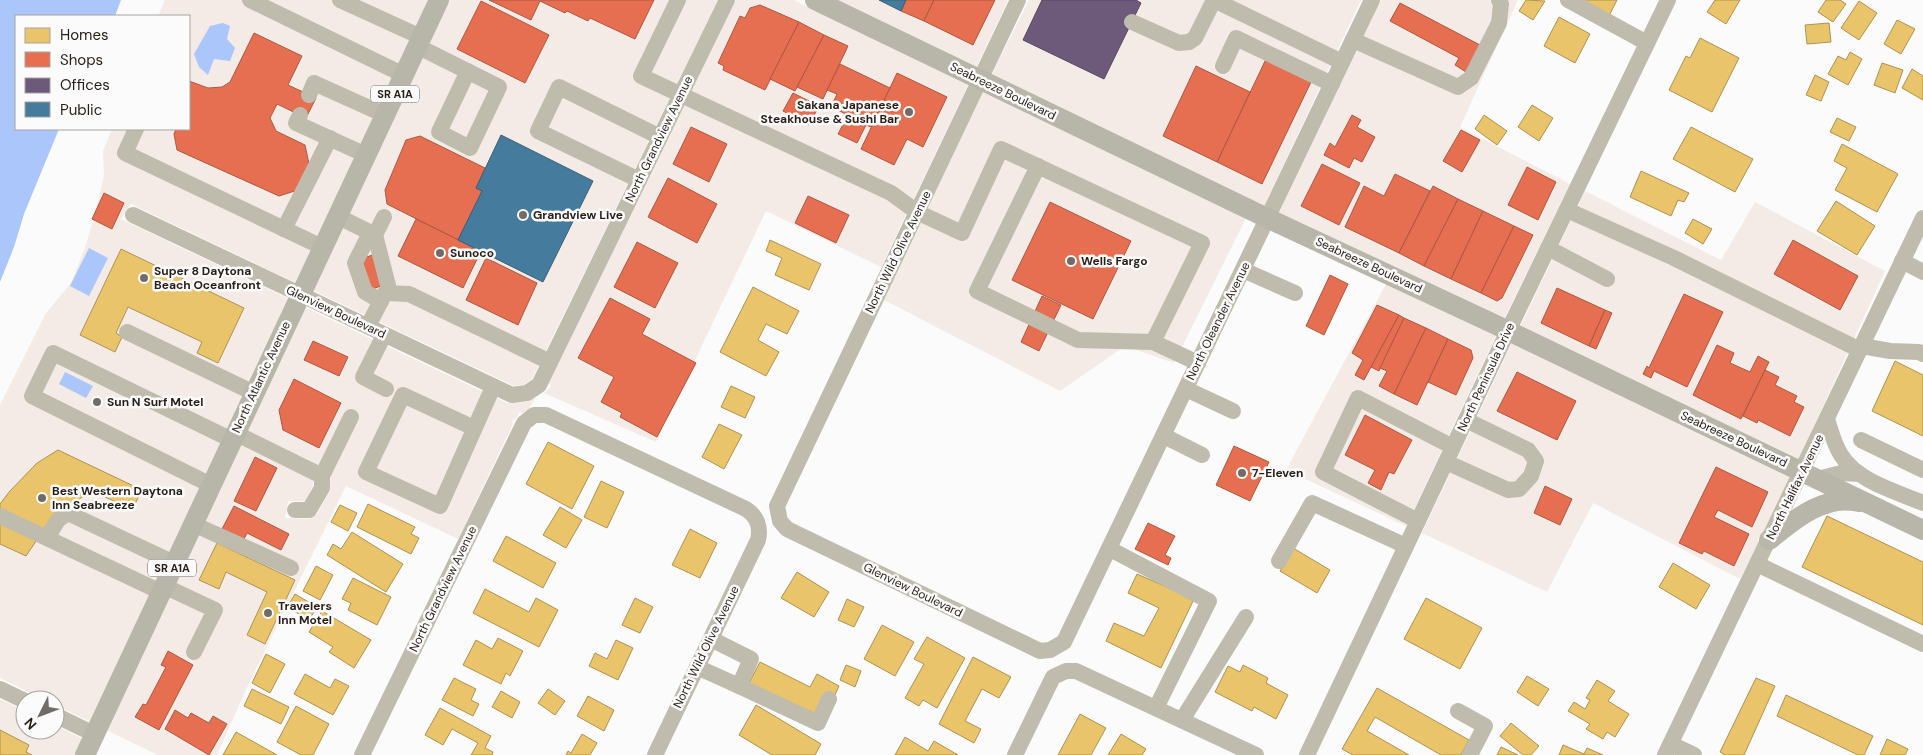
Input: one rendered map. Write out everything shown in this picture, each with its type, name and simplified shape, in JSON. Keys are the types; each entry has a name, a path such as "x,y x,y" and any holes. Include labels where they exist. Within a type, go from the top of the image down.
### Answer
{"main road":[{"name":"North Atlantic Avenue","path":"85,755 439,0"},
{"name":"Seabreeze Boulevard","path":"815,0 1268,218 1917,524"},
{"path":"1769,540 1801,515 1816,507 1838,501 1867,502"}],"street":[{"path":"250,0 404,75"},
{"path":"340,0 385,21 468,71 499,87 470,148 438,132 468,71"},
{"path":"678,0 641,76 891,193 917,212 962,233 1001,149 1202,243 1153,342"},
{"name":"North Grandview Avenue","path":"539,385 727,0"},
{"name":"North Wild Olive Avenue","path":"777,503 1018,0"},
{"path":"1132,22 1179,43 1189,42 1195,38 1214,0 1342,62"},
{"name":"North Oleander Avenue","path":"1064,642 1372,0"},
{"path":"1353,40 1458,87 1471,78 1499,23 1501,4 1499,0"},
{"path":"1568,0 1647,44"},
{"name":"North Peninsula Drive","path":"1307,755 1508,331 1668,0"},
{"path":"1223,66 1236,38 1332,84"},
{"path":"309,95 314,83 384,115"},
{"path":"639,180 538,131 559,87 660,137"},
{"path":"300,115 296,123 366,155"},
{"path":"136,130 125,153 322,248"},
{"path":"284,229 330,138"},
{"path":"1038,166 977,291 1078,340 1153,342 1198,363"},
{"path":"1567,210 1674,258 1861,348 1919,352 1923,354"},
{"name":"Glenview Boulevard","path":"133,215 512,395 527,393 539,385"},
{"path":"337,216 373,234"},
{"path":"384,217 355,263 364,292 386,297 409,294 550,362"},
{"name":"North Halifax Avenue","path":"1668,749 1769,540 1810,475 1827,419 1923,218"},
{"path":"368,326 386,297 373,234"},
{"path":"1548,248 1607,279"},
{"path":"1902,262 1923,272"},
{"path":"1243,270 1294,293"},
{"path":"127,332 254,394"},
{"path":"384,334 363,377 386,389"},
{"path":"211,485 32,396 53,353 322,476"},
{"path":"474,428 403,394 366,472 440,506 493,387"},
{"path":"1186,389 1232,411"},
{"path":"1418,521 1323,472 1358,398 1453,447"},
{"name":"North Wild Olive Avenue","path":"524,423 534,415 546,415 746,509 758,522 758,540 655,755"},
{"path":"295,510 309,510 322,488 322,476 351,417"},
{"path":"1827,419 1840,454 1860,474 1878,484 1923,503"},
{"path":"1446,462 1508,490 1519,489 1531,476 1536,461 1528,450 1466,420"},
{"name":"North Grandview Avenue","path":"362,755 524,423"},
{"path":"1164,436 1202,455"},
{"path":"1861,440 1923,470"},
{"path":"1810,475 1860,474"},
{"name":"Glenview Boulevard","path":"777,503 780,521 787,529 1040,652 1050,650 1064,642"},
{"path":"1279,561 1312,503 1406,546"},
{"path":"47,538 58,520 68,513 174,563"},
{"path":"0,516 162,589 215,610 194,652"},
{"path":"193,524 291,568"},
{"path":"1110,549 1209,600 1156,708"},
{"path":"1757,564 1923,644"},
{"path":"1182,720 1246,617"},
{"path":"710,639 751,659 739,686"},
{"path":"697,667 818,723 829,698"},
{"path":"1015,755 1053,677 1066,671 1076,671 1256,755"},
{"path":"0,688 15,696"},
{"path":"1458,711 1485,726 1470,755"},
{"path":"65,720 94,734"},
{"path":"1668,749 1694,755"}],"shaded area":[{"path":"165,0 430,0 296,283 131,204 121,219 289,299 91,722 65,710 65,690 25,690 0,678 0,405 46,313 71,283 85,248 94,217 104,176 103,151 112,130 190,130 190,15 158,15"},
{"path":"448,0 718,0 532,379 524,385 514,386 312,290"},
{"path":"736,0 794,0 968,85 881,267 766,211 656,442 544,393 551,386 549,383"},
{"path":"836,0 1008,0 976,68"},
{"path":"1029,0 1361,0 1264,206 991,76"},
{"path":"1381,0 1518,0 1460,127 1570,184 1504,319 1279,213"},
{"path":"983,92 1246,218 1174,363 1125,346 1060,391 884,300"},
{"path":"1585,191 1721,260 1755,202 1885,271 1799,459 1520,327"},
{"path":"1386,284 1496,336 1406,526 1286,470"},
{"path":"304,307 507,403 527,402 535,398 529,409 523,413 519,412 512,421 513,424 458,539 346,486 249,683 217,755 158,755 106,730","holes":["331,466 330,491 317,514 308,519 285,518 288,501 305,501 313,486 313,468"]},
{"path":"1512,343 1791,476 1762,535 1757,539 1759,542 1740,579 1593,503 1547,592 1422,533"},
{"path":"0,699 15,706 15,740 65,740 65,730 83,739 75,755 0,755"}],"water":[{"path":"0,0 121,0 115,15 15,15 15,130 59,130 24,214 14,247 0,282"},
{"path":"223,23 230,26 227,39 235,48 230,61 214,59 208,75 199,67 194,54 210,26"},
{"path":"89,248 108,258 89,296 70,286"},
{"path":"65,372 93,386 86,398 59,384"}],"building: Homes":[{"path":"1526,0 1545,1 1533,20 1519,11"},
{"path":"1578,0 1617,0 1609,16"},
{"path":"1715,0 1740,0 1726,24 1707,12"},
{"path":"1826,0 1840,0 1846,4 1833,22 1818,12"},
{"path":"1859,1 1877,13 1859,40 1841,28"},
{"path":"1559,17 1590,34 1575,63 1544,46"},
{"path":"1897,20 1915,29 1901,54 1884,44"},
{"path":"1829,23 1831,42 1807,44 1805,25"},
{"path":"1700,38 1739,58 1712,112 1669,90 1686,56 1690,58"},
{"path":"1850,52 1862,59 1848,85 1828,74 1838,56 1846,60"},
{"path":"1882,63 1903,70 1895,93 1874,85"},
{"path":"1912,69 1923,76 1923,100 1902,88"},
{"path":"1815,75 1829,82 1821,101 1806,95"},
{"path":"1532,105 1553,118 1539,141 1518,127"},
{"path":"1484,115 1507,131 1497,145 1475,129"},
{"path":"1837,118 1856,127 1849,141 1830,132"},
{"path":"1691,127 1753,159 1735,192 1673,159"},
{"path":"1842,144 1898,174 1877,212 1835,190 1847,168 1834,161"},
{"path":"1641,171 1689,193 1684,202 1678,200 1671,216 1630,197"},
{"path":"1836,201 1875,226 1857,255 1817,231"},
{"path":"1693,219 1712,229 1703,244 1685,233"},
{"path":"770,240 821,264 809,290 775,275 782,258 766,251"},
{"name":"Super 8 Daytona Beach Oceanfront","path":"121,249 244,308 218,363 197,353 202,342 128,307 116,333 122,337 115,352 80,335"},
{"path":"753,287 799,311 787,334 766,324 758,340 779,352 766,376 720,352"},
{"path":"1895,361 1923,375 1923,436 1872,411"},
{"path":"731,386 755,397 745,418 721,407"},
{"path":"719,424 742,435 724,469 702,457"},
{"path":"548,442 594,466 572,509 526,484"},
{"name":"Best Western Daytona Inn Seabreeze","path":"58,450 142,490 132,510 91,490 47,525 26,556 0,544 0,504 37,463"},
{"path":"601,481 624,492 607,528 584,517"},
{"path":"368,504 415,527 411,534 419,538 411,554 357,527"},
{"path":"340,505 357,513 348,531 331,522"},
{"path":"560,507 582,520 566,548 543,535"},
{"path":"1827,516 1923,562 1923,625 1802,567"},
{"path":"690,529 717,543 700,578 672,565"},
{"path":"352,532 403,564 386,592 327,555 333,544 341,549"},
{"path":"506,536 556,563 543,588 493,561"},
{"name":"Travelers Inn Motel","path":"217,543 295,580 265,644 247,635 267,592 226,572 219,589 199,580"},
{"path":"1293,548 1330,570 1317,593 1280,571"},
{"path":"1673,563 1710,585 1696,609 1659,587"},
{"path":"316,566 333,575 320,600 303,591"},
{"path":"797,572 829,592 814,617 781,598"},
{"path":"1137,574 1194,599 1161,668 1106,641 1114,623 1144,636 1159,608 1128,593"},
{"path":"353,578 391,597 377,625 348,610 351,603 342,599"},
{"path":"485,589 529,612 536,598 558,610 539,647 473,613"},
{"path":"295,594 317,607 309,620 287,607"},
{"path":"635,598 653,607 640,633 622,625"},
{"path":"1426,598 1482,628 1460,669 1404,639"},
{"path":"847,599 864,607 854,627 838,620"},
{"path":"322,611 371,640 354,668 329,652 333,647 309,632"},
{"path":"882,625 914,642 895,676 864,659"},
{"path":"927,637 965,658 937,708 923,700 919,706 905,698 924,664 914,659"},
{"path":"498,638 523,651 510,676 506,673 501,684 463,665 476,640 492,649"},
{"path":"616,640 633,648 618,680 589,666 595,653 607,659"},
{"path":"266,654 285,664 270,693 252,683"},
{"path":"973,657 1011,677 999,698 982,689 965,721 981,729 974,743 939,724"},
{"path":"760,662 810,687 817,674 839,686 834,697 813,716 749,683"},
{"path":"846,665 861,671 855,687 840,680"},
{"path":"1243,665 1268,678 1266,683 1288,695 1276,719 1254,707 1252,711 1215,692 1228,666 1240,672"},
{"path":"305,674 330,688 335,679 349,686 333,715 294,694"},
{"path":"1527,676 1549,689 1538,706 1517,692"},
{"path":"454,678 476,689 471,700 479,704 473,716 442,700"},
{"path":"1756,678 1775,686 1744,755 1725,755 1720,752"},
{"path":"1597,680 1615,691 1608,701 1629,714 1615,737 1607,732 1603,739 1586,729 1590,724 1568,711 1574,702 1585,709 1590,700 1586,698"},
{"path":"1377,688 1469,740 1461,755 1441,755 1375,717 1367,731 1409,755 1353,755 1342,749"},
{"path":"252,689 289,707 281,724 244,706"},
{"path":"548,689 565,701 555,715 538,703"},
{"path":"501,691 520,702 512,718 492,707"},
{"path":"1786,695 1873,736 1864,755 1858,755 1777,716"},
{"path":"588,696 614,710 604,731 577,716"},
{"path":"756,705 821,744 815,755 772,755 739,735"},
{"path":"296,706 329,724 313,755 301,755 277,742"},
{"path":"440,708 491,736 485,748 493,752 492,755 471,755 478,743 452,729 443,745 425,735"},
{"path":"1080,714 1106,728 1091,755 1058,755"},
{"path":"1511,723 1539,746 1531,755 1523,755 1500,736"},
{"path":"0,730 15,738 15,740 29,745 26,752 32,755 0,755"},
{"path":"236,732 277,755 223,755"},
{"path":"582,734 597,743 590,755 566,755 568,751 571,753"},
{"path":"1121,734 1146,749 1142,755 1108,755"},
{"path":"905,737 928,751 934,741 958,755 895,755"},
{"path":"1887,739 1908,749 1905,755 1880,755"},
{"path":"1563,745 1584,754 1587,748 1603,755 1559,755"},
{"path":"1501,747 1518,755 1497,755"}],"building: Shops":[{"path":"489,0 654,0 635,39 590,18 588,21 540,1 531,20"},
{"path":"906,0 934,0 924,21 901,11"},
{"path":"934,0 995,0 973,45 924,21"},
{"path":"481,1 549,35 525,83 457,49"},
{"path":"1400,3 1480,45 1466,72 1455,65 1459,58 1390,21"},
{"path":"760,5 799,22 765,90 723,70 724,66 718,63 740,16 745,18 750,8"},
{"path":"799,22 824,35 795,91 770,79"},
{"path":"254,33 302,56 288,85 316,98 306,118 277,104 270,118 276,131 305,145 309,164 298,190 279,196 177,150 174,134 176,130 190,130 190,81 208,88 222,87 230,82"},
{"path":"824,35 848,46 823,99 797,87"},
{"path":"1266,59 1312,80 1262,184 1217,162"},
{"path":"840,64 890,88 871,127 866,125 857,143 838,134 848,115 831,107 837,94 827,90"},
{"path":"1196,66 1250,92 1217,162 1163,136"},
{"name":"Sakana Japanese Steakhouse & Sushi Bar","path":"897,73 947,97 923,147 907,139 894,165 861,149"},
{"path":"793,93 819,106 809,125 783,111"},
{"path":"1352,115 1361,120 1357,127 1375,137 1362,162 1354,158 1349,168 1324,155 1330,143 1335,147"},
{"path":"691,127 727,144 709,182 673,164"},
{"path":"1461,130 1480,140 1462,172 1443,161"},
{"path":"420,136 485,168 476,188 482,191 458,240 387,204 385,190 406,140"},
{"path":"1322,164 1360,183 1339,225 1301,206"},
{"path":"1527,167 1556,182 1538,220 1508,205"},
{"path":"1395,174 1430,191 1399,253 1345,227 1364,186 1384,196"},
{"path":"668,178 717,204 697,243 648,217"},
{"path":"1433,186 1458,199 1424,266 1399,253"},
{"path":"104,193 124,203 112,229 92,219"},
{"path":"808,196 849,215 836,243 795,223"},
{"path":"1458,199 1483,211 1451,279 1424,266"},
{"name":"Wells Fargo","path":"1050,202 1131,241 1093,319 1012,280"},
{"path":"1483,211 1514,226 1481,293 1451,279"},
{"name":"Sunoco","path":"416,219 481,251 463,288 398,256"},
{"path":"1514,226 1533,235 1502,298 1497,301 1481,293"},
{"path":"1793,240 1858,276 1840,310 1774,274"},
{"path":"637,242 678,263 655,308 614,287"},
{"path":"375,254 386,284 370,290 359,260"},
{"path":"486,258 537,283 518,325 466,300"},
{"path":"1330,275 1348,284 1324,335 1306,326"},
{"path":"1557,288 1605,310 1589,346 1541,323"},
{"path":"1684,294 1723,312 1687,387 1654,371 1651,378 1643,374 1647,366 1649,368"},
{"path":"1042,296 1061,305 1039,351 1021,342"},
{"path":"610,298 650,319 642,334 696,363 657,437 620,417 622,413 601,402 614,377 578,358"},
{"path":"1377,305 1399,315 1364,380 1355,375 1363,360 1352,353"},
{"path":"1605,310 1612,313 1596,349 1589,346"},
{"path":"1399,315 1404,318 1379,371 1371,367"},
{"path":"1404,318 1426,328 1394,394 1379,386 1387,371 1380,368"},
{"path":"1426,328 1448,339 1417,405 1394,394"},
{"path":"1448,339 1471,350 1473,358 1456,395 1428,382"},
{"path":"313,341 348,357 339,376 304,360"},
{"path":"1717,345 1734,353 1730,363 1750,372 1758,356 1769,362 1741,419 1693,395"},
{"path":"1765,370 1779,377 1775,385 1797,396 1794,402 1804,407 1790,436 1758,420 1757,423 1743,416"},
{"path":"1517,372 1576,401 1557,440 1497,411"},
{"path":"294,379 341,403 319,448 283,430 279,410"},
{"path":"1365,415 1412,440 1394,474 1389,472 1381,490 1368,483 1375,470 1345,455"},
{"name":"7-Eleven","path":"1234,446 1269,462 1250,501 1216,485"},
{"path":"255,457 277,468 256,511 234,501"},
{"path":"1716,467 1768,492 1752,527 1718,510 1714,517 1749,534 1734,566 1704,551 1702,554 1679,543"},
{"path":"1545,486 1572,499 1560,525 1534,513"},
{"path":"234,506 289,534 281,550 247,533 244,539 222,529"},
{"path":"1148,523 1175,536 1165,555 1171,558 1168,565 1135,549"},
{"path":"168,651 193,665 159,730 135,717 143,704 146,705 166,667 161,665"},
{"path":"175,710 188,718 191,713 209,723 213,716 227,724 209,755 165,729"}],"building: Offices":[{"path":"1042,0 1136,0 1141,3 1104,79 1023,40"}],"building: Public":[{"path":"879,0 906,0 901,11"},
{"name":"Grandview Live","path":"501,135 593,181 543,282 458,240 482,191 476,188"}],"place":[{"name":"Sakana Japanese Steakhouse & Sushi Bar","path":"909,112"},
{"name":"Grandview Live","path":"523,215"},
{"name":"Sunoco","path":"440,253"},
{"name":"Wells Fargo","path":"1071,261"},
{"name":"Super 8 Daytona Beach Oceanfront","path":"144,278"},
{"name":"Sun N Surf Motel","path":"97,402"},
{"name":"7-Eleven","path":"1242,473"},
{"name":"Best Western Daytona Inn Seabreeze","path":"42,498"},
{"name":"Travelers Inn Motel","path":"268,613"}]}
